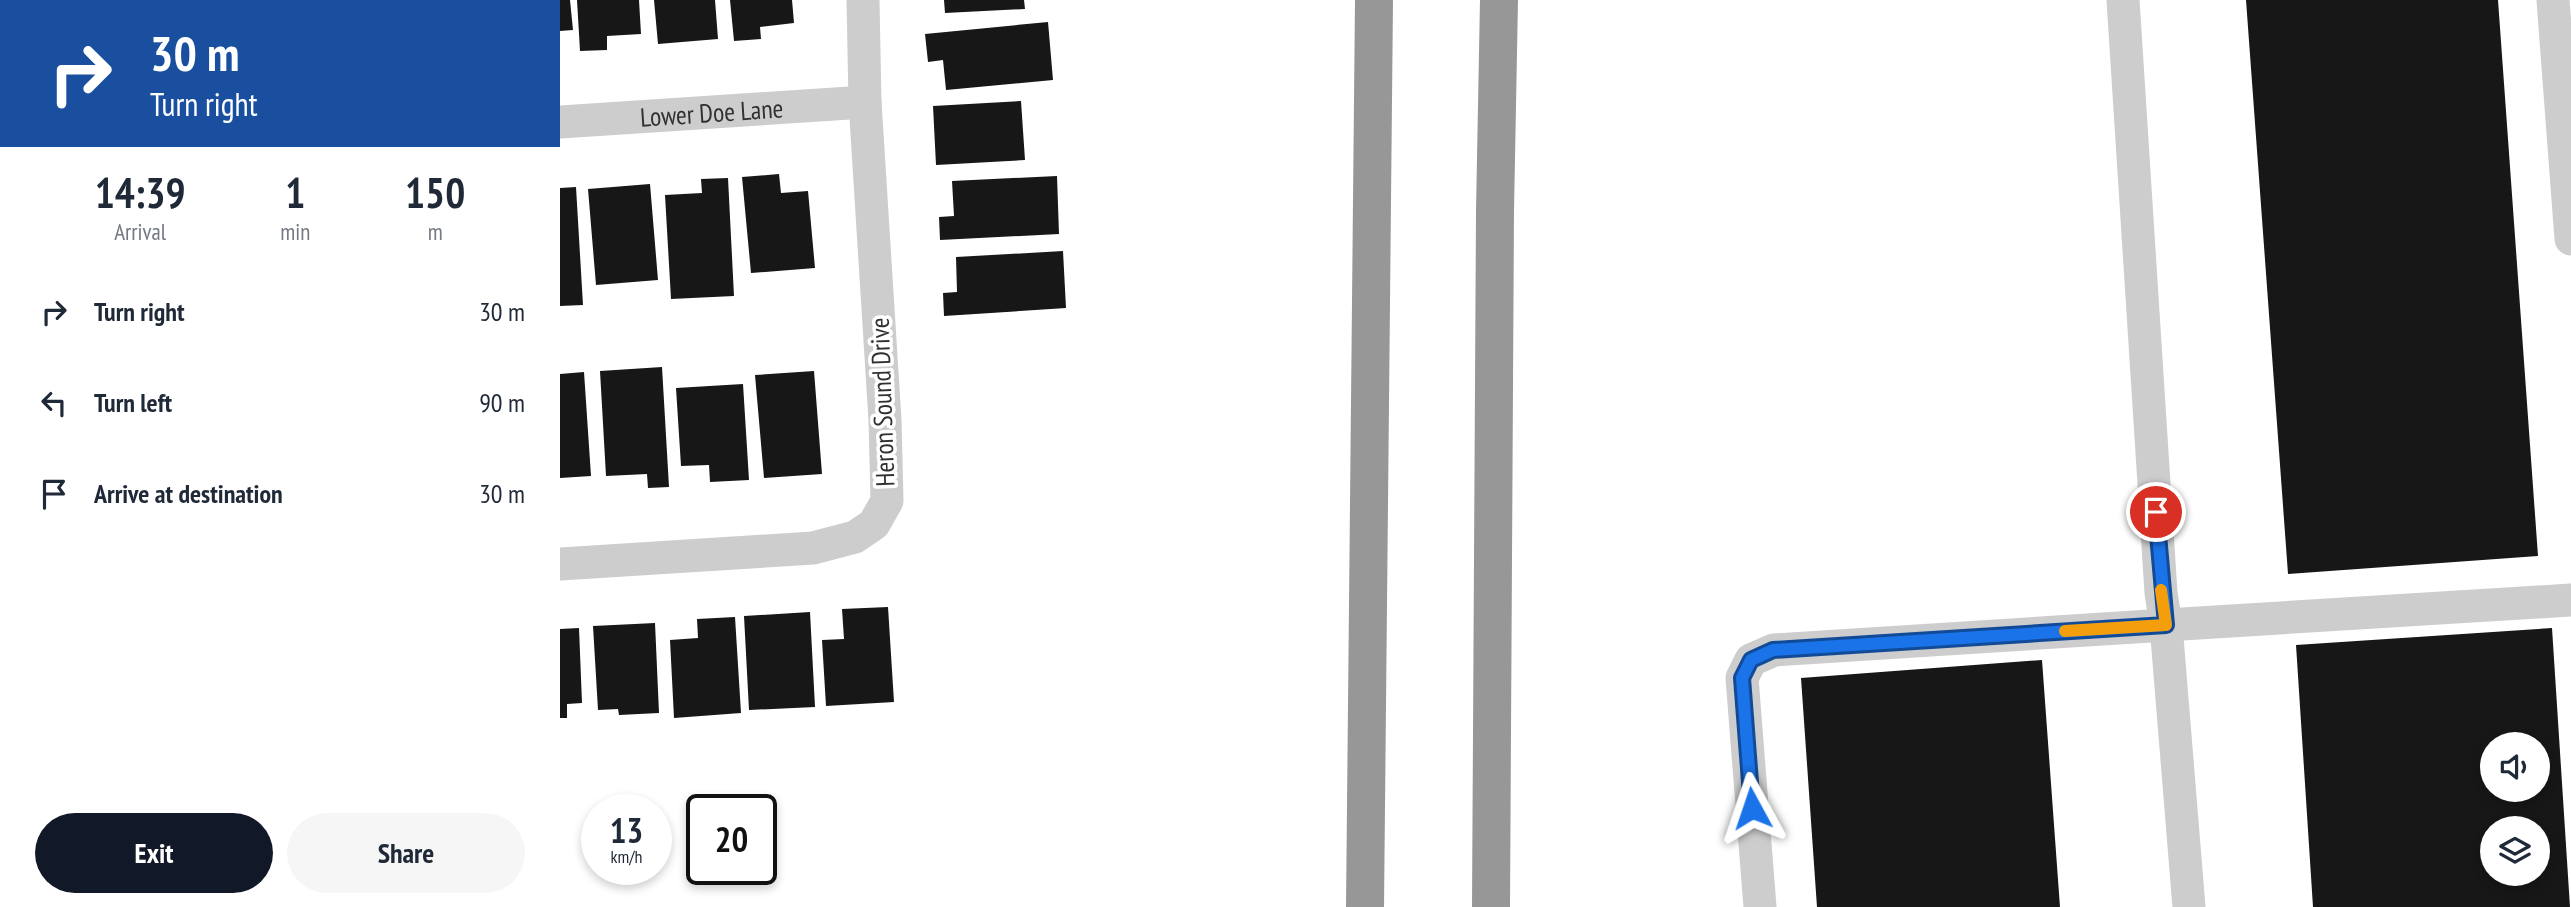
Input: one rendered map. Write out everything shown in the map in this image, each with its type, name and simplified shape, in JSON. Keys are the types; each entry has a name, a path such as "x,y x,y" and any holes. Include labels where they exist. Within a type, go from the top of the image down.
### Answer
{"highway":[{"path":"1365,907 1374,0"},
{"path":"1492,907 1495,212 1499,0"}],"street":[{"name":"Heron Sound Drive","path":"560,565 813,548 855,537 874,524 887,501 885,420 865,103 863,0"},
{"path":"2123,0 2161,593 2166,625 2189,907"},
{"path":"2553,0 2571,239"},
{"name":"Lower Doe Lane","path":"560,122 865,103"},
{"path":"1760,907 1742,678 1751,660 1773,650 2571,600"}],"building":[{"path":"560,0 570,0 573,30 560,31"},
{"path":"577,0 639,0 641,34 607,36 607,50 580,51"},
{"path":"654,0 715,0 718,39 658,44"},
{"path":"730,0 792,0 794,23 760,27 761,39 734,41"},
{"path":"944,0 1024,0 1025,9 945,13"},
{"path":"2246,0 2498,0 2538,556 2288,574"},
{"path":"1048,22 1053,80 946,90 943,60 928,62 925,34"},
{"path":"1021,101 1025,160 936,165 933,106"},
{"path":"779,174 781,193 808,191 815,268 751,273 742,177"},
{"path":"1057,176 1059,234 940,240 939,217 954,216 952,181"},
{"path":"728,178 734,296 671,299 665,195 702,193 701,179"},
{"path":"650,184 658,280 596,285 588,189"},
{"path":"576,187 583,305 560,306 560,188"},
{"path":"1063,251 1066,308 944,316 943,293 957,292 956,257"},
{"path":"662,367 669,487 648,488 647,474 606,476 600,371"},
{"path":"814,371 822,474 764,478 755,375"},
{"path":"584,372 591,476 560,478 560,374"},
{"path":"743,384 749,480 710,482 709,465 681,466 676,388"},
{"path":"888,607 894,702 826,706 822,640 844,639 842,609"},
{"path":"810,612 815,707 749,710 744,616"},
{"path":"735,617 741,713 674,718 670,640 698,638 697,619"},
{"path":"655,623 659,713 619,715 618,709 598,710 593,626"},
{"path":"579,628 582,703 567,704 567,718 560,718 560,629"},
{"path":"2552,628 2570,907 2313,907 2296,645"},
{"path":"2042,660 2060,907 1817,907 1801,678"}],"slow traffic":[{"path":"2065,631 2166,625 2161,590"}],"route":[{"path":"1752,808 1742,678 1751,660 1773,650 2166,625 2161,593 2156,512"}]}
